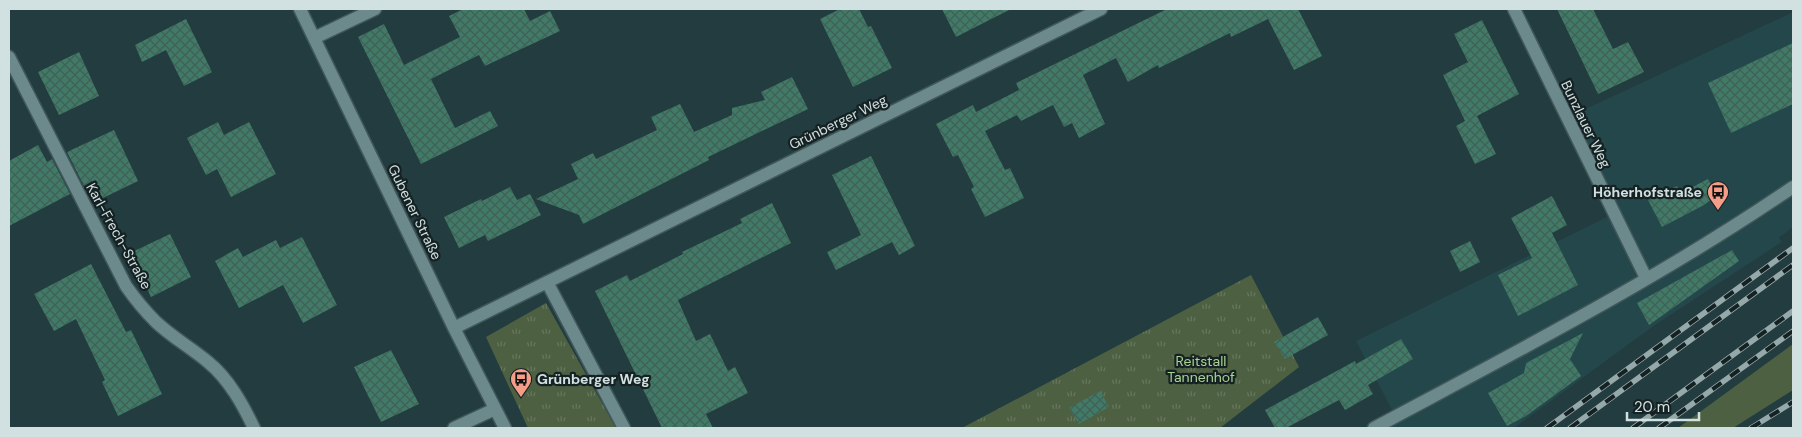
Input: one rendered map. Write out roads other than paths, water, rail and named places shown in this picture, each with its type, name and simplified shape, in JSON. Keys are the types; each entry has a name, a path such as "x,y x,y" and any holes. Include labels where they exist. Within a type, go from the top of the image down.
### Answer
{"street":[{"name":"Gubener Straße","path":"300,9 454,328 505,428"},
{"path":"314,38 375,9"},
{"name":"Grünberger Weg","path":"454,328 1101,9"},
{"name":"Bunzlauer Weg","path":"1514,9 1646,278"},
{"name":"Karl-Frech-Straße","path":"9,56 126,286 157,323 209,362 224,378 243,405 254,428"},
{"path":"1374,428 1646,278 1731,228 1793,187"},
{"path":"547,282 624,428"},
{"path":"454,428 495,409"}],"railway":[{"path":"1547,428 1793,248"},
{"path":"1570,428 1793,265"},
{"path":"1633,428 1793,311"},
{"path":"1659,428 1793,331"},
{"path":"1751,428 1793,402"}],"place":[{"name":"Höherhofstraße","path":"1718,211"},
{"name":"Grünberger Weg","path":"521,398"}],"park label":[{"name":"Reitstall Tannenhof","path":"1201,370"}]}
